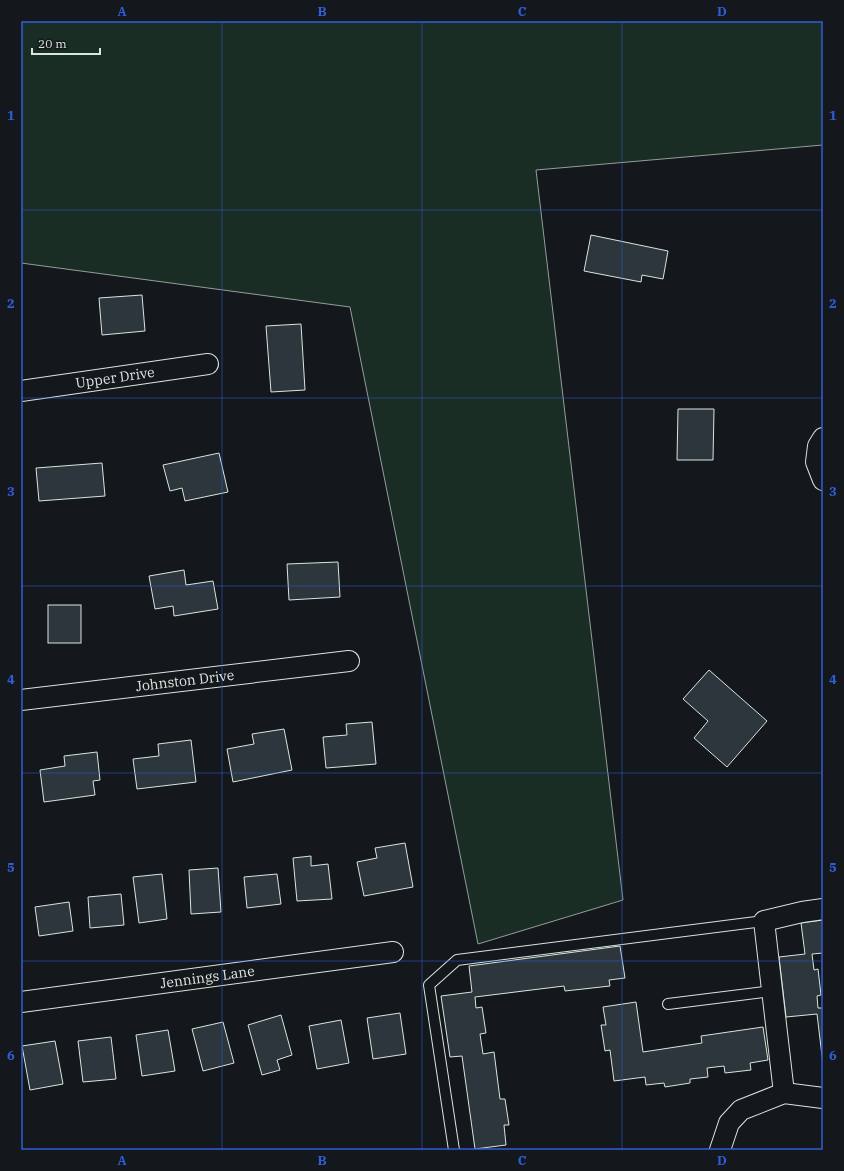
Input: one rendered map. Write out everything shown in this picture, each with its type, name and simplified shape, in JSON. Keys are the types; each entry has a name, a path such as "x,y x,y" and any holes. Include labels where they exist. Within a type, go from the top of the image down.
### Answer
{"street":[{"name":"Upper Drive","path":"21,391 208,364"},
{"path":"823,438 818,446 816,462 823,480"},
{"name":"Johnston Drive","path":"21,700 349,661"},
{"path":"784,1093 764,921 802,912 823,909"},
{"name":"Jennings Lane","path":"21,1002 393,952"},
{"path":"720,1150 729,1123 741,1110 784,1093 823,1098"}],"lane":[{"path":"454,1150 429,985 457,960 764,921"},
{"path":"668,1004 772,991"}],"green space":[{"path":"21,21 823,21 823,145 536,170 623,900 478,944 350,307 21,263"}],"building":[{"path":"591,235 668,251 663,279 642,275 641,282 584,271"},
{"path":"142,295 145,331 102,335 99,298"},
{"path":"301,324 305,390 271,392 266,326"},
{"path":"678,409 714,409 713,460 677,460"},
{"path":"219,453 228,492 185,501 182,488 170,491 163,465"},
{"path":"102,463 105,496 39,501 36,468"},
{"path":"338,562 340,597 289,600 287,564"},
{"path":"184,570 186,585 213,581 218,609 174,616 173,606 155,609 149,576"},
{"path":"48,605 81,605 81,643 48,643"},
{"path":"709,670 767,721 727,767 694,738 708,721 683,699"},
{"path":"372,722 376,764 326,768 323,737 347,735 346,724"},
{"path":"284,729 292,770 233,782 227,749 254,744 252,734"},
{"path":"191,740 196,782 137,789 133,759 159,756 158,744"},
{"path":"97,752 100,780 93,781 95,795 44,802 40,770 65,766 64,756"},
{"path":"405,843 413,887 364,896 357,862 377,858 375,848"},
{"path":"311,856 311,866 328,864 332,899 297,901 293,858"},
{"path":"218,868 221,912 191,914 189,870"},
{"path":"162,874 167,919 139,923 133,877"},
{"path":"277,874 281,904 247,908 244,877"},
{"path":"121,894 124,925 90,928 88,897"},
{"path":"69,902 73,931 39,936 35,907"},
{"path":"823,920 823,953 812,954 814,970 818,969 821,995 817,996 818,1008 823,1008 823,1064 817,1014 786,1017 779,957 805,954 801,923"},
{"path":"620,946 625,978 609,980 610,986 565,991 564,986 475,997 476,1008 482,1007 486,1033 480,1034 483,1054 494,1052 500,1099 505,1099 509,1125 504,1125 506,1145 475,1149 462,1056 450,1057 441,996 472,992 469,966"},
{"path":"636,1002 643,1052 702,1043 701,1036 763,1027 768,1060 750,1063 751,1070 725,1073 724,1066 707,1068 708,1077 690,1079 690,1083 665,1087 664,1083 646,1085 645,1077 614,1081 610,1050 605,1051 601,1025 606,1025 603,1007"},
{"path":"400,1013 406,1054 373,1059 367,1018"},
{"path":"281,1015 292,1055 277,1060 280,1070 262,1075 248,1025"},
{"path":"341,1020 349,1063 317,1069 309,1026"},
{"path":"223,1022 234,1063 203,1071 192,1029"},
{"path":"168,1030 175,1071 142,1076 136,1035"},
{"path":"111,1037 116,1079 83,1082 78,1041"},
{"path":"55,1041 63,1084 30,1090 22,1046"}]}
